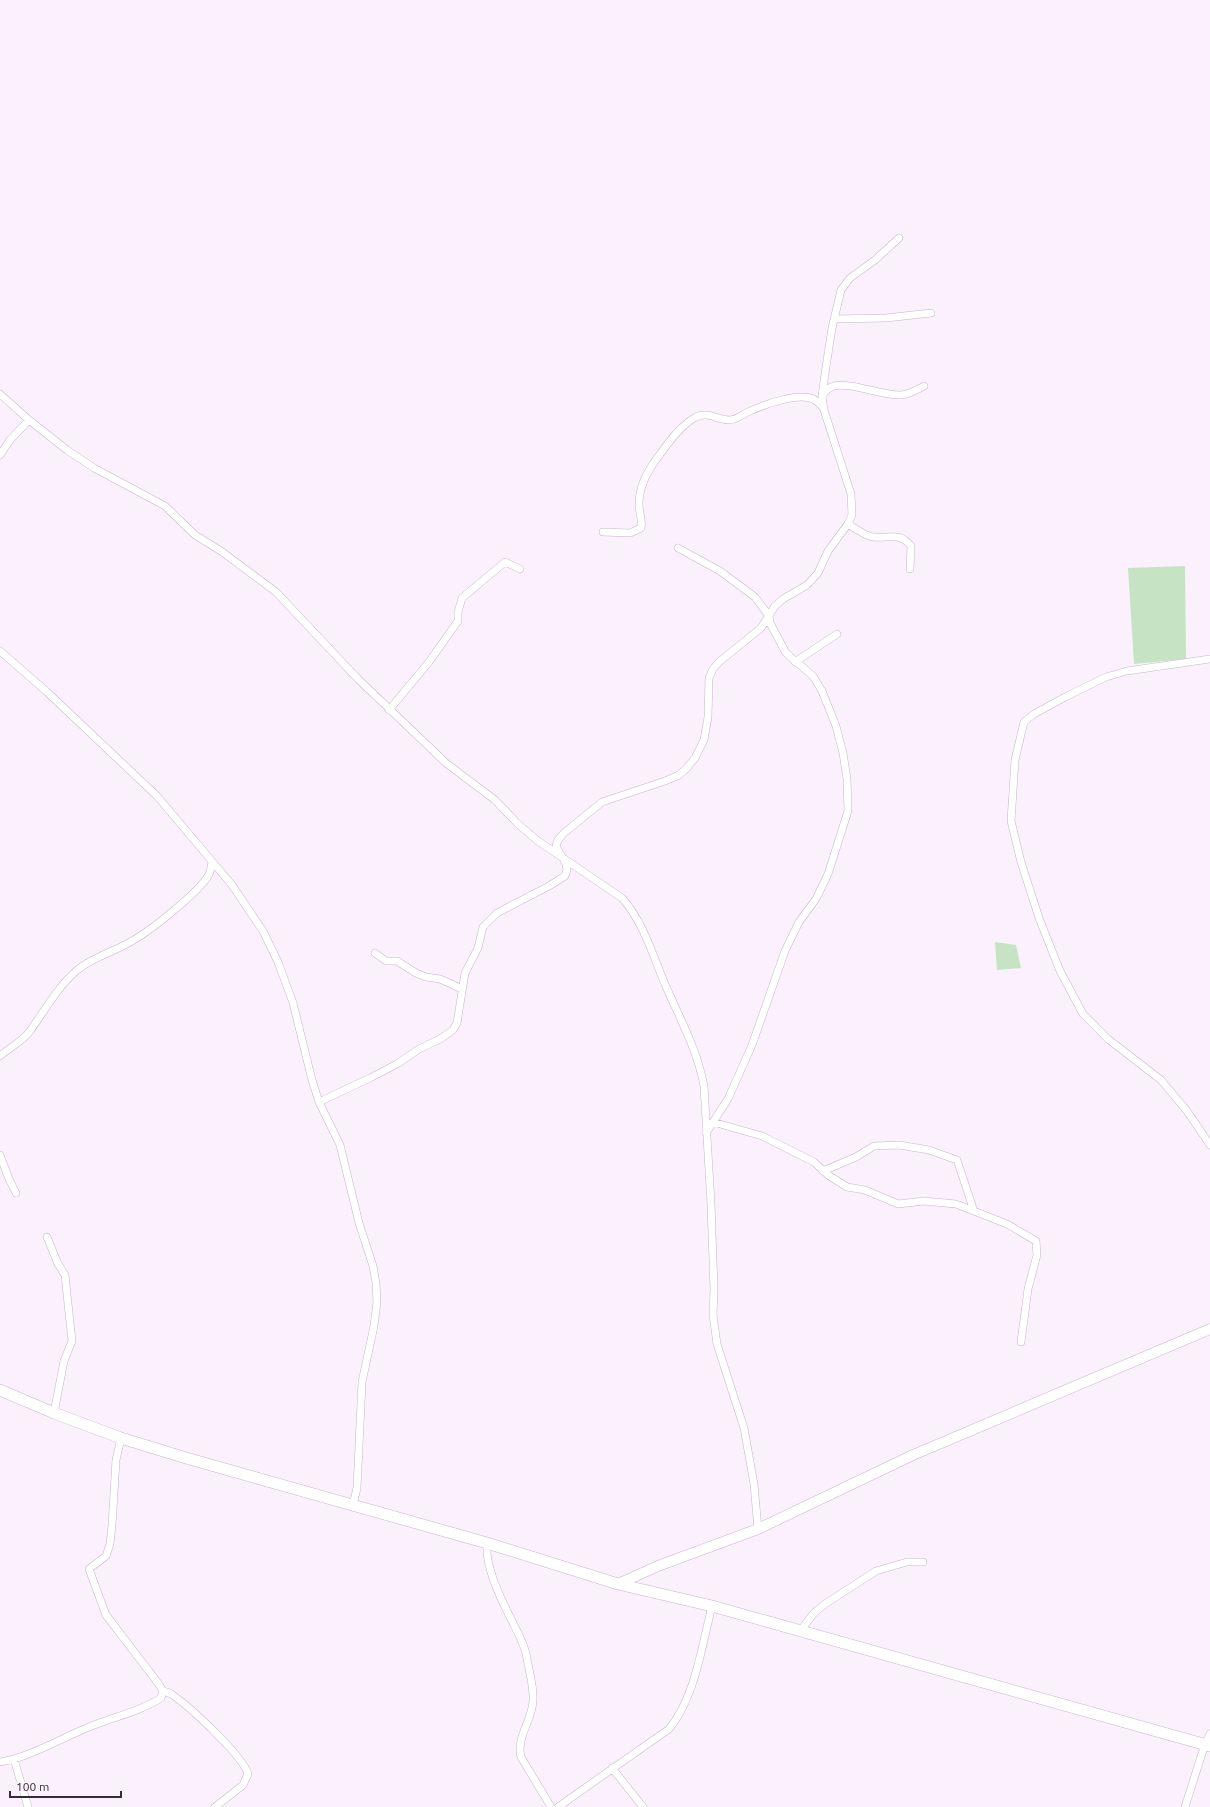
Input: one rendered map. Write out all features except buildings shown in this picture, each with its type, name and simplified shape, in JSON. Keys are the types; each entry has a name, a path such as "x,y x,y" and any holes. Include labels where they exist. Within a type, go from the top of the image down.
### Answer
{"main road":[{"path":"618,1584 658,1566 758,1529 914,1455 1210,1329"},
{"path":"0,1390 54,1413 121,1438 186,1458 487,1544 618,1584 712,1606 1207,1745"}],"street":[{"path":"319,1102 397,1064 418,1049 453,1030 456,1023 465,973 478,948 480,932 487,921 496,913 549,886 565,876 567,870 565,860 557,850 558,840 564,833 602,802 679,775 695,758 704,740 708,717 710,678 713,670 719,662 761,628 775,606 783,599 814,580 828,551 848,524 852,515 851,494 824,410 822,396 834,320 841,290 850,278 875,260 899,238"},
{"path":"834,320 886,318 931,313"},
{"path":"822,396 830,388 839,385 882,394 902,395 915,392 924,386"},
{"path":"0,394 29,420 94,468 165,506 195,535 221,551 276,592 389,710 446,763 496,800 519,825 538,841 622,898 631,908 691,1039 704,1086 706,1134 712,1204 714,1289 713,1315 717,1344 744,1428 754,1484 758,1529"},
{"path":"603,532 630,533 641,528 639,501 644,481 649,470 670,441 694,418 708,414 729,420 740,417 766,405 806,397 819,403 824,410"},
{"path":"0,454 10,440 29,420"},
{"path":"848,524 872,537 896,537 906,539 911,546 910,569"},
{"path":"678,548 720,571 755,597 769,616 770,622 786,653 813,676 822,690 836,726 847,779 848,811 828,874 816,899 799,922 785,951 752,1045 728,1099 706,1134"},
{"path":"389,710 429,662 458,621 462,598 504,562 520,569"},
{"path":"795,662 837,634"},
{"path":"0,651 46,691 157,796 232,885 263,931 278,962 293,1003 319,1102 340,1145 359,1224 373,1266 376,1283 378,1302 362,1382 357,1488 353,1505"},
{"path":"1210,659 1127,671 1106,677 1065,696 1034,714 1024,722 1015,760 1011,821 1020,862 1039,918 1060,971 1083,1014 1108,1039 1161,1080 1187,1111 1210,1145"},
{"path":"0,1056 29,1032 65,981 77,970 89,961 133,941 187,898 210,875 212,862"},
{"path":"375,953 386,961 398,961 416,973 426,977 440,979 462,989"},
{"path":"713,1122 762,1136 814,1162 823,1171 846,1187 865,1190 898,1204 924,1201 956,1204 1007,1224 1036,1241 1037,1255 1028,1289 1021,1342"},
{"path":"823,1171 856,1157 874,1146 899,1145 929,1150 957,1160 974,1211"},
{"path":"0,1155 16,1193"},
{"path":"47,1237 58,1264 65,1275 72,1341 64,1361 54,1413"},
{"path":"121,1438 116,1460 110,1544 106,1556 89,1569 106,1615 163,1691 173,1694 188,1707 231,1748 246,1768 248,1774 243,1785 215,1807"},
{"path":"487,1544 486,1553 492,1576 520,1636 527,1656 533,1700 529,1720 520,1739 520,1753 551,1807"},
{"path":"800,1631 814,1613 825,1604 876,1571 907,1562 923,1562"},
{"path":"558,1807 669,1729 679,1717 690,1692 712,1606"},
{"path":"0,1762 14,1759 56,1742 89,1726 153,1703 161,1698 163,1691"},
{"path":"1185,1807 1210,1734"},
{"path":"14,1759 28,1807"},
{"path":"612,1768 643,1807"}],"green space":[{"path":"1185,566 1186,659 1134,664 1128,568"},
{"path":"995,942 1016,945 1021,968 997,970"}]}
